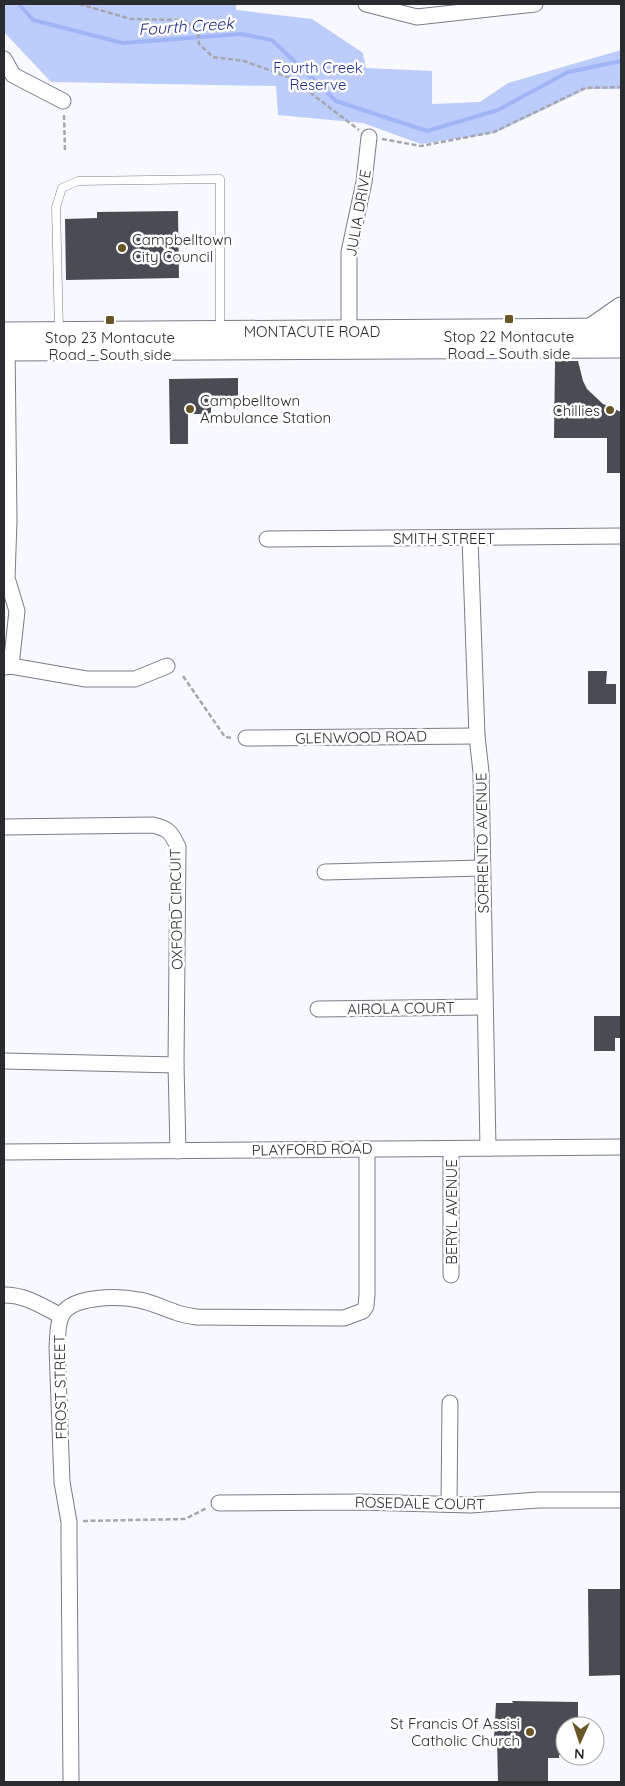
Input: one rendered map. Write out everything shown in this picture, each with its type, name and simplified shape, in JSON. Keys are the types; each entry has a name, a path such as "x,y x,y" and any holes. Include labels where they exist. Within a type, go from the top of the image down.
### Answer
{"main road":[{"path":"621,308 595,338 621,362"},
{"name":"MONTACUTE ROAD","path":"6,342 595,338 621,329"},
{"name":"MONTACUTE ROAD","path":"6,342 59,333 220,331 349,339"},
{"name":"MONTACUTE ROAD","path":"595,338 621,347"}],"street":[{"path":"366,4 417,17 535,4"},
{"path":"4,59 13,75 63,100"},
{"name":"JULIA DRIVE","path":"349,339 349,252 364,182 369,137"},
{"path":"6,342 6,522 8,578 18,611 8,666 86,678 135,679 167,666"},
{"name":"SMITH STREET","path":"267,538 621,536"},
{"name":"SORRENTO AVENUE","path":"470,538 477,736 481,772 488,1148"},
{"name":"GLENWOOD ROAD","path":"246,738 477,736"},
{"name":"OXFORD CIRCUIT","path":"4,827 153,825 166,829 173,836 178,847 176,1065 178,1151"},
{"path":"325,872 482,868"},
{"name":"AIROLA COURT","path":"318,1009 484,1007"},
{"path":"4,1061 176,1065"},
{"name":"PLAYFORD ROAD","path":"4,1152 621,1147"},
{"name":"BERYL AVENUE","path":"451,1148 451,1275"},
{"name":"FROST STREET","path":"71,1782 68,1522 62,1482 57,1347 61,1316 71,1305 83,1301 124,1298 138,1300 176,1313 197,1317 344,1318 362,1311 366,1306 368,1295 367,1149"},
{"path":"4,1296 14,1295 27,1298 61,1316"},
{"path":"450,1403 450,1504"},
{"name":"ROSEDALE COURT","path":"219,1502 359,1502 471,1505 538,1500 621,1500"}],"lane":[{"path":"59,333 56,207 62,188 78,181 220,179 220,331"}],"path":[{"path":"79,4 131,19 184,20 198,30 199,44 213,57 244,61 291,78 334,113 369,137 421,146 494,132 585,88 621,86"},
{"path":"63,100 65,151"},
{"path":"183,676 225,737 246,738"},
{"path":"68,1522 185,1518 219,1502"}],"green space":[{"name":"Fourth Creek Reserve","path":"4,4 236,4 236,10 312,19 363,53 366,68 432,71 432,104 480,102 508,83 621,50 621,89 587,89 495,133 421,144 363,123 278,115 276,86 51,82 4,32"}],"building":[{"name":"Campbelltown City Council","path":"178,211 179,278 66,280 65,219 97,218 97,212"},
{"path":"555,361 578,361 587,389 603,404 621,412 621,473 607,473 607,438 554,438"},
{"name":"Campbelltown Ambulance Station","path":"238,378 238,396 229,396 229,404 211,404 211,414 188,414 188,444 170,444 169,379"},
{"path":"588,671 607,671 606,684 616,684 616,704 588,704"},
{"path":"594,1016 620,1016 621,1038 615,1038 615,1051 594,1051"},
{"path":"588,1589 621,1589 621,1675 589,1676"},
{"name":"St Francis Of Assisi Catholic Church","path":"512,1701 578,1702 578,1716 555,1716 555,1758 548,1758 548,1782 498,1782 497,1739 494,1739 496,1703 513,1703"}],"waterway":[{"name":"Fourth Creek","path":"19,4 33,20 123,43 241,34 272,40 336,101 427,131 498,110 568,72 621,61"}],"place":[{"name":"Campbelltown City Council","path":"122,248"},
{"name":"Stop 22 Montacute Road - South side","path":"509,319"},
{"name":"Stop 23 Montacute Road - South side","path":"110,320"},
{"name":"Campbelltown Ambulance Station","path":"190,409"},
{"name":"Chillies","path":"610,410"},
{"name":"St Francis Of Assisi Catholic Church","path":"530,1732"}]}
